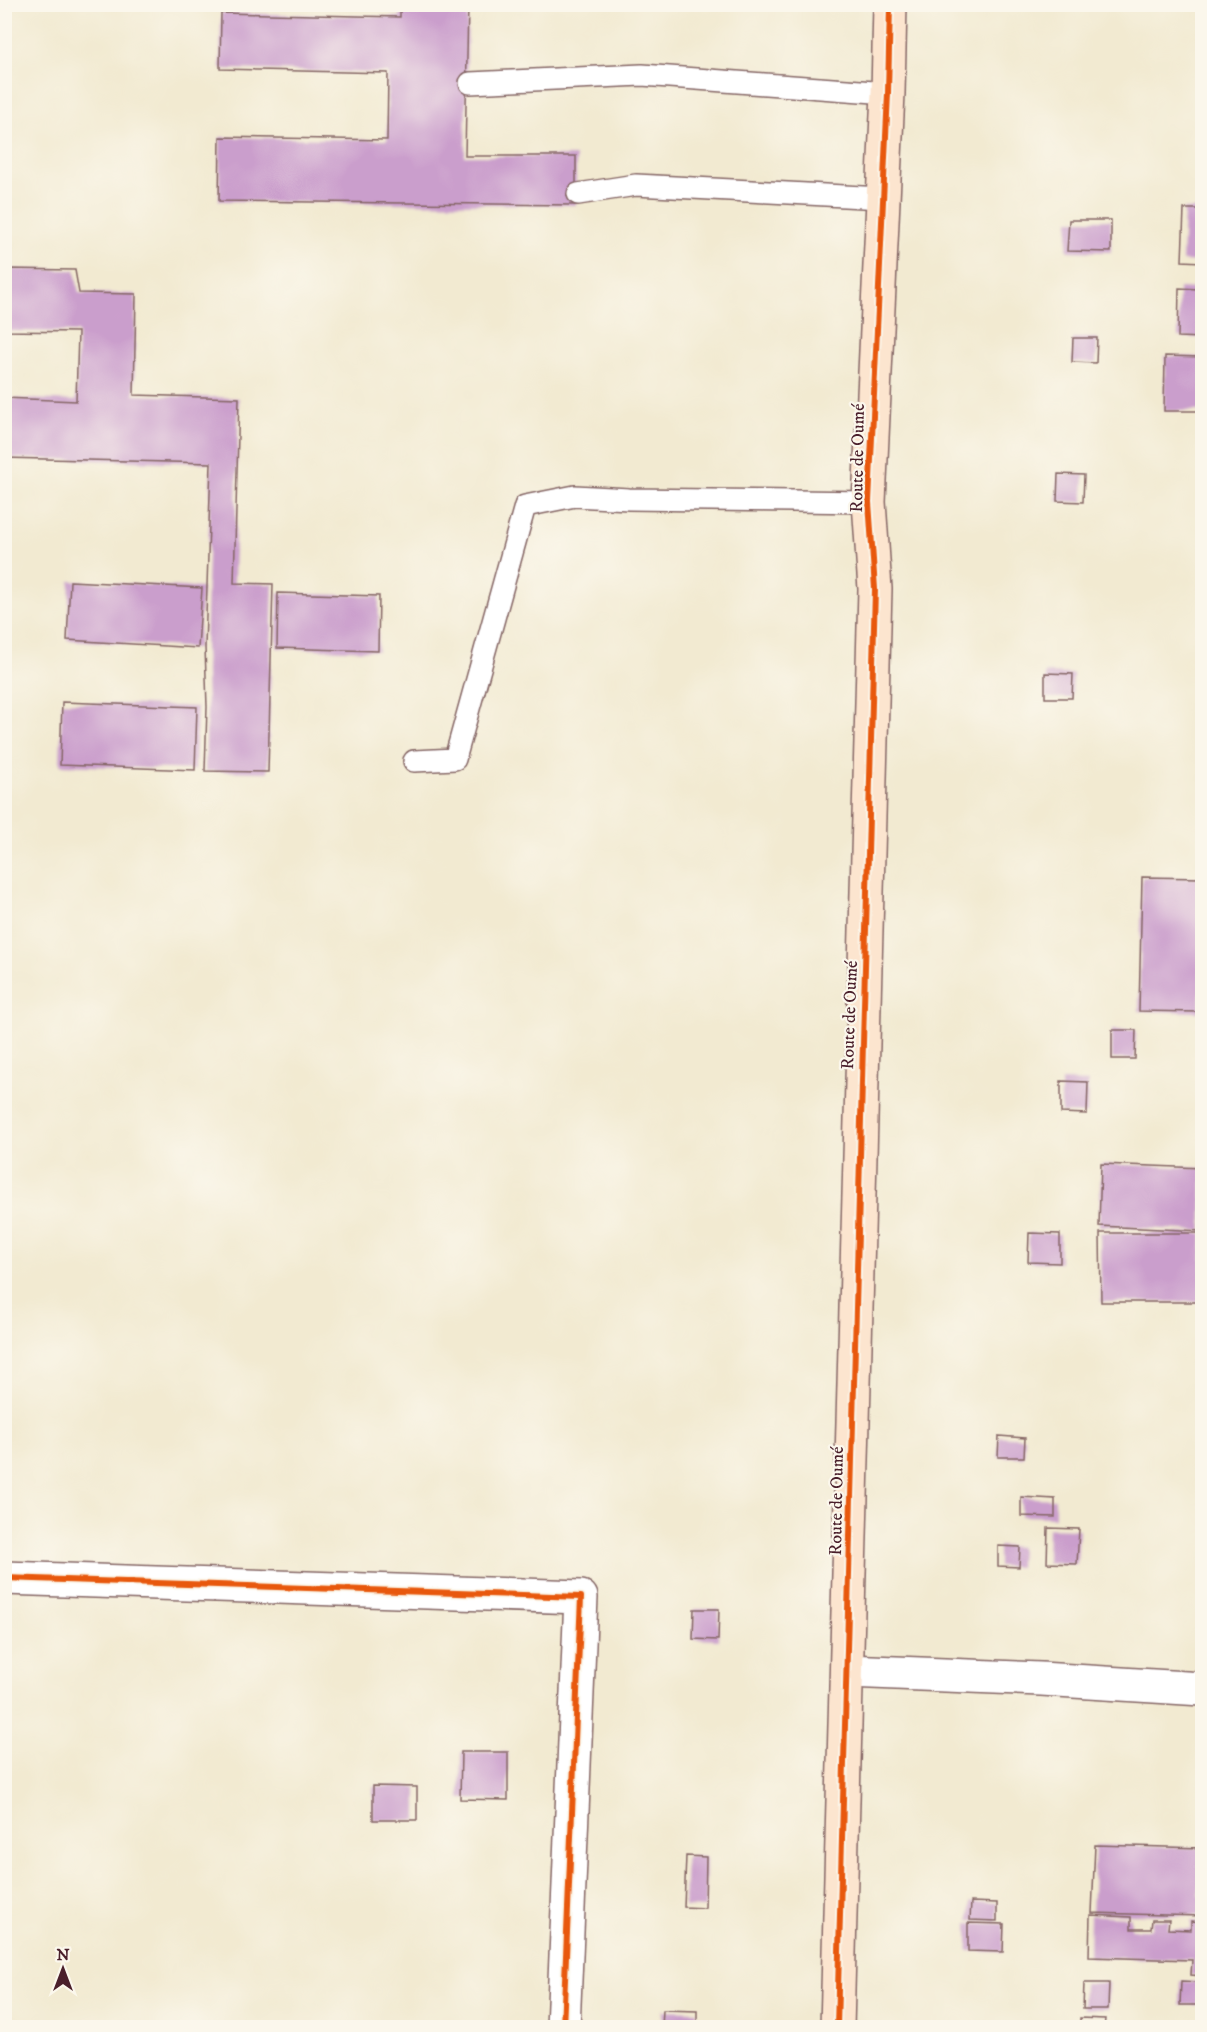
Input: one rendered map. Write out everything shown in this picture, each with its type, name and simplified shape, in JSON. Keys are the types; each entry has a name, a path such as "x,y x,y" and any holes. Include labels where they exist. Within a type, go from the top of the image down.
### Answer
{"street":[{"name":"Route de Oumé","path":"837,2028 875,589 869,502 890,4"},
{"path":"4,1578 581,1597 564,2028"},
{"path":"846,1671 1041,1679 1203,1689"}],"lane":[{"path":"470,83 642,75 888,93"},
{"path":"578,194 636,185 882,198"},
{"path":"414,761 455,759 525,506 575,496 629,499 869,502"}],"building":[{"path":"400,4 468,4 465,156 576,156 576,205 219,201 220,137 387,140 388,73 220,69 221,13 400,17"},
{"path":"1184,209 1202,209 1202,262 1182,261"},
{"path":"1069,220 1111,220 1111,252 1067,251"},
{"path":"4,269 75,270 79,293 136,294 134,395 239,398 234,583 273,584 268,772 205,771 207,707 205,647 211,463 4,458 4,398 76,401 78,332 4,331"},
{"path":"1199,278 1202,278 1202,338 1178,337 1179,288 1199,289"},
{"path":"1073,338 1097,338 1096,363 1072,362"},
{"path":"1165,356 1202,357 1202,411 1164,411"},
{"path":"1058,474 1084,475 1083,502 1057,501"},
{"path":"70,581 202,588 198,648 67,640"},
{"path":"278,593 379,596 378,651 277,648"},
{"path":"1045,673 1073,674 1072,698 1045,698"},
{"path":"62,702 197,707 195,770 60,765"},
{"path":"1142,877 1202,878 1200,1012 1139,1011"},
{"path":"1112,1030 1136,1030 1135,1059 1112,1059"},
{"path":"1061,1081 1088,1082 1087,1114 1061,1113"},
{"path":"1101,1164 1202,1168 1202,1231 1099,1226"},
{"path":"1029,1233 1060,1234 1060,1263 1028,1262"},
{"path":"1100,1233 1202,1233 1202,1302 1101,1302"},
{"path":"999,1436 1025,1438 1024,1457 998,1457"},
{"path":"1021,1497 1055,1499 1055,1517 1021,1516"},
{"path":"1048,1528 1079,1529 1077,1564 1047,1563"},
{"path":"998,1546 1020,1547 1019,1567 998,1566"},
{"path":"694,1609 719,1609 718,1640 693,1639"},
{"path":"461,1752 508,1752 508,1800 460,1799"},
{"path":"373,1786 417,1787 417,1820 373,1820"},
{"path":"1095,1845 1202,1848 1202,1882 1200,1882 1199,1896 1202,1896 1202,1916 1092,1913"},
{"path":"686,1856 706,1857 705,1908 684,1907"},
{"path":"971,1902 997,1903 997,1921 970,1920"},
{"path":"1090,1915 1131,1917 1131,1929 1151,1929 1152,1920 1169,1920 1168,1929 1191,1930 1191,1921 1202,1922 1202,1976 1191,1975 1192,1960 1089,1957"},
{"path":"968,1923 1004,1924 1003,1952 968,1951"},
{"path":"1181,1981 1198,1982 1197,2005 1180,2005"},
{"path":"1084,1983 1109,1983 1108,2009 1083,2009"},
{"path":"663,2010 697,2011 697,2028 662,2028"},
{"path":"1080,2018 1105,2019 1104,2028 1080,2028"}],"cycle path":[{"path":"837,2028 875,589 869,502 890,4"},
{"path":"4,1578 581,1597 563,2028"}]}
